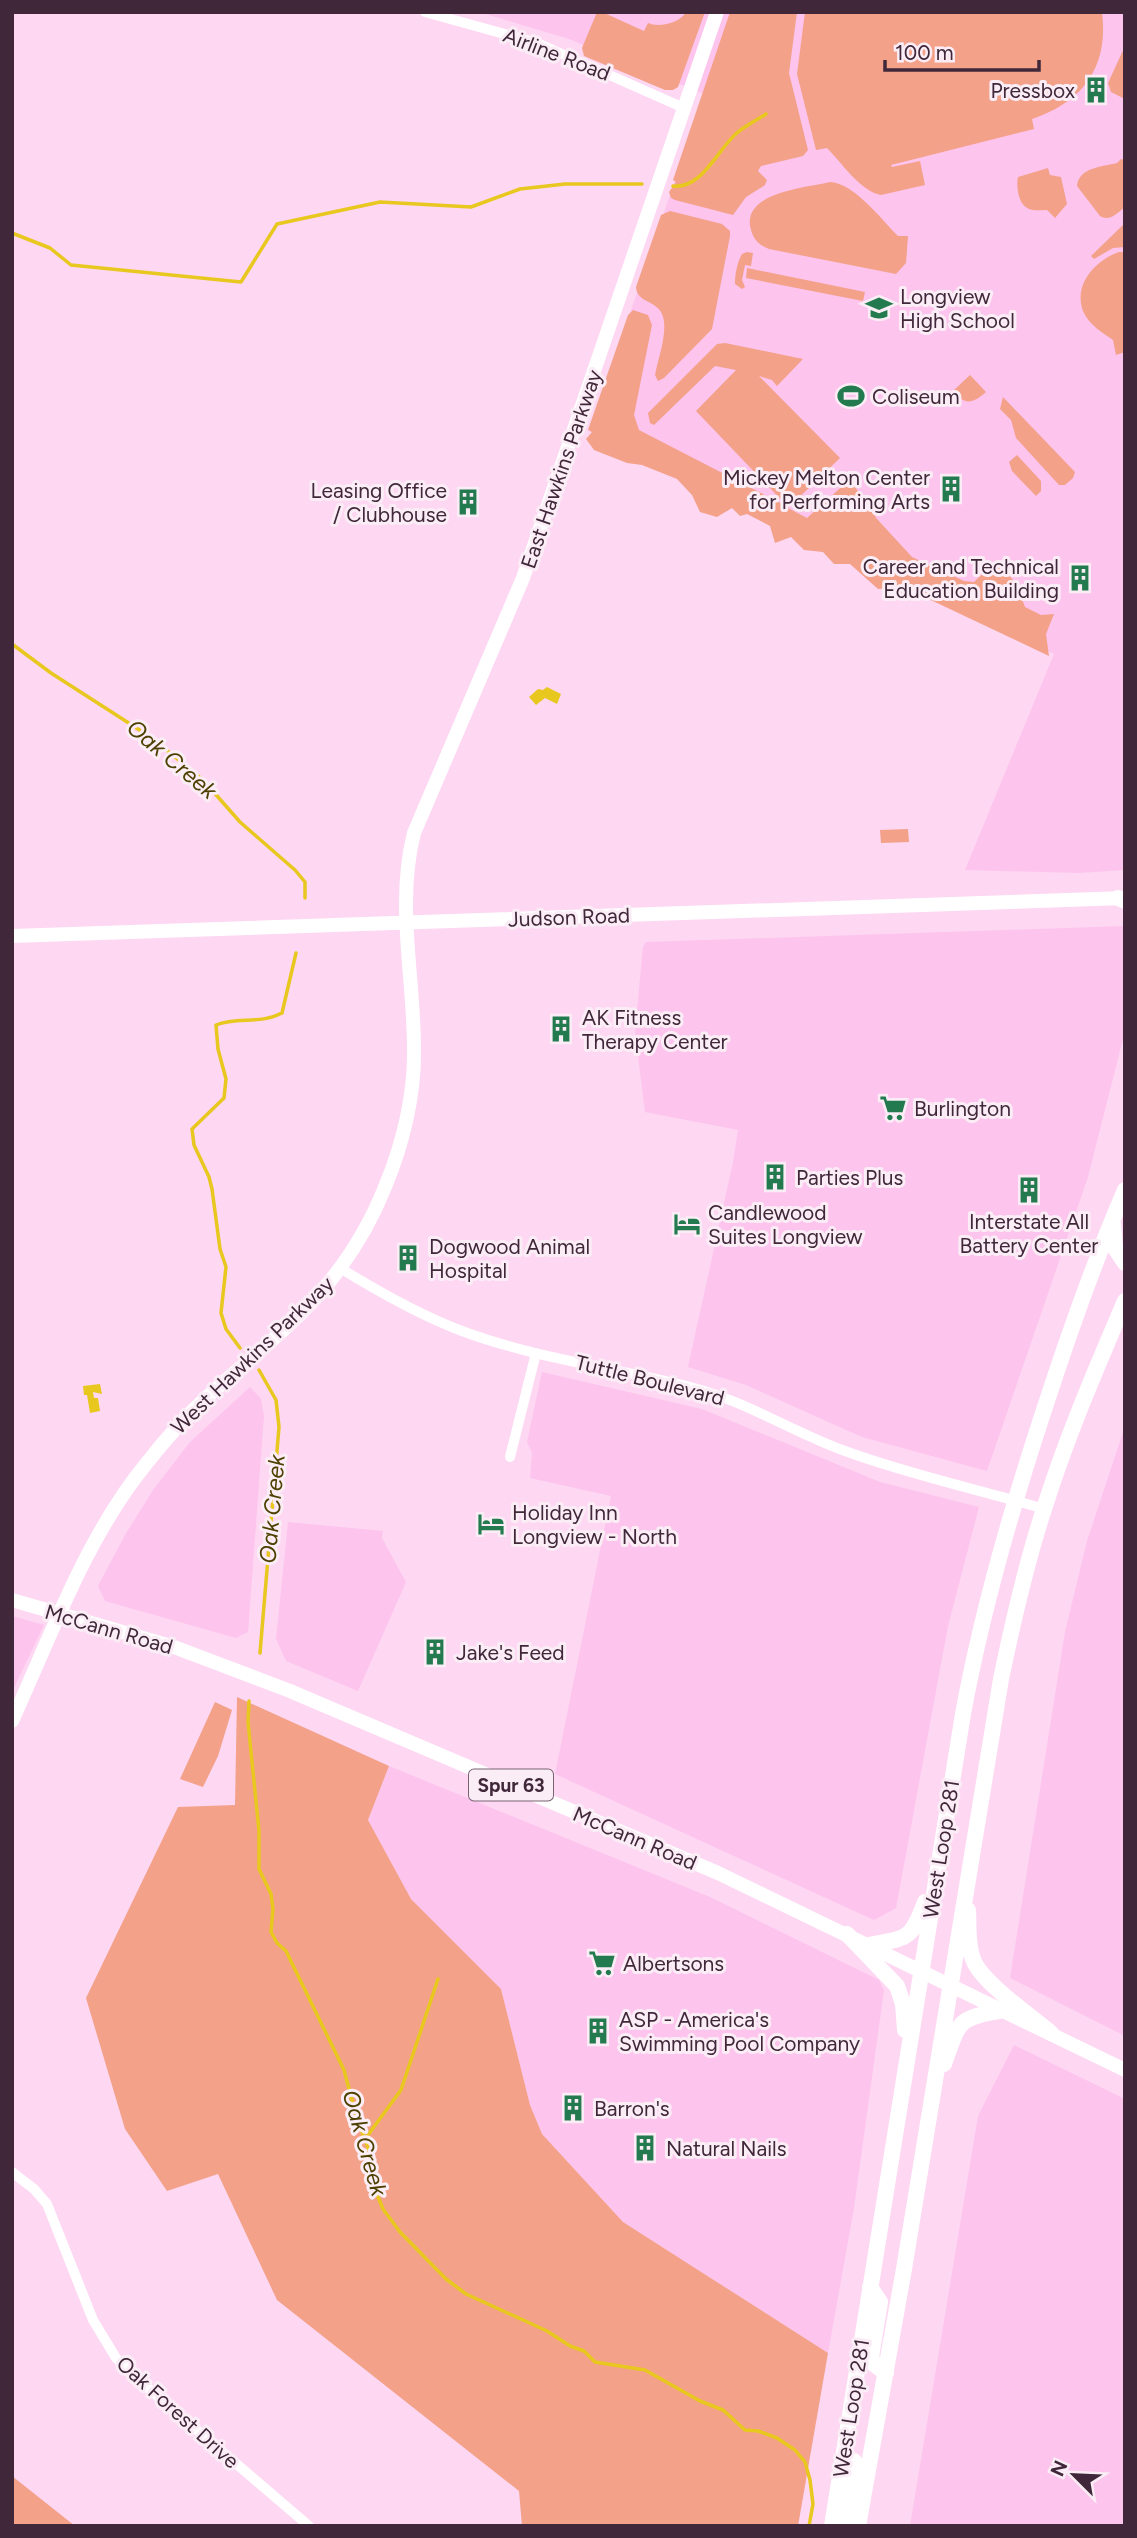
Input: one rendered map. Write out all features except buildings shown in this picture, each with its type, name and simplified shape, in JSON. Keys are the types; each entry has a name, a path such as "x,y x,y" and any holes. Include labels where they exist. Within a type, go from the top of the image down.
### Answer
{"highway":[{"name":"West Loop 281","path":"832,2526 970,1675 988,1591 1014,1500 1062,1355 1125,1190"},
{"path":"1114,1214 1113,1240 1119,1257 1125,1263"},
{"name":"West Loop 281","path":"858,2526 886,2373 1001,1679 1020,1594 1044,1509 1078,1412 1125,1301"},
{"path":"869,1945 901,1939 911,1932 938,1870"},
{"path":"967,1878 970,1948 975,1964 984,1976 1051,2033"},
{"path":"847,1934 899,1990 903,2004 907,2059"},
{"path":"932,2099 956,2031 961,2024 971,2017 1004,2010"},
{"path":"870,2287 880,2302 871,2357 876,2366 886,2373"},
{"path":"842,2459 854,2461 857,2467 847,2526"}],"main road":[{"name":"East Hawkins Parkway","path":"407,922 407,868 414,833 523,578 717,12"},
{"name":"Judson Road","path":"12,936 1123,899"},
{"name":"West Hawkins Parkway","path":"12,1721 101,1531 144,1466 198,1405 302,1312 340,1268 381,1197 397,1154 406,1119 414,1055 407,922"},
{"name":"McCann Road","path":"12,1601 164,1644 248,1674 718,1873 1125,2070"}],"street":[{"name":"Airline Road","path":"425,12 537,43 684,108"},
{"name":"Tuttle Boulevard","path":"340,1268 442,1324 489,1341 694,1388 742,1404 855,1455 1044,1509"},
{"path":"510,1457 536,1353"},
{"name":"Oak Forest Drive","path":"12,2172 34,2189 47,2204 93,2320 116,2358 309,2526"}],"shaded area":[{"name":"Longview High School","path":"479,12 1125,12 1125,870 1079,873 965,870 1054,654 590,432 704,94 569,39"},
{"path":"597,12 644,31 648,23 663,25 674,22 686,12 705,12 678,87 665,90 584,56 582,48"},
{"path":"730,12 797,12 789,73 808,150 803,156 761,166 758,171 767,180 765,185 746,197 733,215 675,200 669,192 676,182 673,180"},
{"path":"805,12 1102,12 1103,32 1101,50 1089,80 1065,103 1032,119 1034,129 891,165 892,167 920,161 925,185 881,195 859,182 827,148 816,150 797,74"},
{"path":"1125,46 1125,99 1111,92 1108,83"},
{"path":"1121,159 1125,160 1125,207 1113,216 1104,218 1077,186 1087,171 1117,163"},
{"path":"1048,168 1050,175 1061,177 1067,204 1055,218 1047,210 1025,207 1018,190 1018,177"},
{"path":"830,182 858,195 898,236 908,236 906,263 896,274 769,249 755,239 750,217 755,207 777,194"},
{"path":"670,211 722,224 730,231 730,236 712,329 658,381 655,375 664,336 664,321 659,309 643,299 636,287 661,215"},
{"path":"1125,223 1125,247 1113,248 1094,259 1091,256"},
{"path":"1119,252 1125,252 1125,352 1116,355 1113,340 1097,328 1083,311 1081,292 1095,267"},
{"path":"753,253 751,266 745,265 742,280 745,287 742,289 735,284 736,272 742,254"},
{"path":"747,268 865,292 863,301 746,278"},
{"path":"633,310 648,315 652,325 634,415 639,430 788,507 696,411 736,370 715,366 654,425 650,423 648,413 717,344 725,343 803,359 777,386 772,380 759,376 840,458 788,508 807,518 851,481 877,519 912,557 964,581 974,582 989,567 1001,567 1016,583 1025,607 1041,615 1054,614 1046,634 1049,656 916,593 906,596 891,588 878,589 850,564 834,564 823,552 804,550 791,537 775,543 770,526 747,514 740,516 732,508 717,517 700,512 692,495 677,479 594,450 586,439 592,432 588,430 628,315"},
{"path":"970,375 986,392 977,399 965,401 952,392"},
{"path":"1003,397 1075,472 1065,485 1059,485 1016,438 1011,420 1000,409"},
{"path":"1017,455 1041,481 1041,491 1036,496 1012,471 1009,462"},
{"path":"547,687 561,694 557,704 545,698 536,705 529,697 538,689"},
{"path":"908,829 909,842 881,843 880,830"},
{"path":"1125,926 1125,1031 1088,1177 987,1471 862,1437 746,1385 688,1367 738,1130 645,1112 635,1032 643,947 646,942"},
{"path":"542,1372 702,1409 880,1482 979,1507 948,1626 896,1908 874,1920 555,1774 611,1496 530,1478 532,1453 527,1442"},
{"path":"100,1384 102,1394 93,1392 94,1398 98,1398 100,1411 90,1413 83,1386"},
{"path":"250,1387 261,1399 264,1416 248,1632 236,1638 105,1601 98,1586 153,1490 190,1442"},
{"path":"1125,1426 1125,2036 1010,1978 1065,1632 1087,1541"},
{"path":"288,1522 383,1531 382,1538 406,1582 358,1691 286,1661 276,1639"},
{"path":"12,1616 44,1625 12,1692"},
{"path":"237,1697 389,1766 368,1820 411,1899 501,1989 530,2105 542,2134 623,2222 828,2353 798,2526 522,2526 519,2491 277,2300 218,2174 167,2191 125,2129 86,1998 178,1807 235,1805"},
{"path":"215,1702 232,1710 218,1756 203,1787 180,1779"},
{"path":"389,1766 710,1897 879,1980 884,1990 854,2208 828,2353 623,2222 542,2134 530,2105 501,1989 411,1899 368,1820"},
{"path":"1014,2045 1125,2099 1125,2526 910,2526 978,2116"},
{"path":"12,2476 75,2526 12,2526"}],"waterway":[{"path":"673,186 693,181 738,132 766,114"},
{"path":"12,233 50,248 71,265 241,282 277,224 380,202 471,207 520,189 565,184 642,184"},
{"name":"Oak Creek","path":"12,644 51,673 152,738 203,780 240,822 295,870 305,882 305,898"},
{"name":"Oak Creek","path":"240,1348 226,1329 221,1313 226,1267 220,1249 212,1189 194,1145 192,1129 224,1098 226,1079 218,1049 216,1025 265,1019 282,1013 296,953"},
{"name":"Oak Creek","path":"259,1370 276,1400 279,1427 260,1653"},
{"name":"Oak Creek","path":"249,1701 248,1722 259,1831 259,1869 271,1894 271,1932 277,1943 286,1951 344,2070 357,2119 369,2150 376,2192 383,2209 400,2232 446,2279 466,2294 547,2331 570,2346 584,2351 595,2362 645,2370 700,2401 723,2410 745,2430 758,2431 777,2438 795,2450 805,2462 810,2480 813,2504 809,2526"},
{"path":"365,2139 401,2090 438,1979"}],"place":[{"name":"Pressbox","path":"1096,90"},
{"name":"Longview High School","path":"879,308"},
{"name":"Coliseum","path":"851,396"},
{"name":"Mickey Melton Center for Performing Arts","path":"951,489"},
{"name":"Leasing Office / Clubhouse","path":"468,502"},
{"name":"Career and Technical Education Building","path":"1080,578"},
{"name":"AK Fitness Therapy Center","path":"561,1029"},
{"name":"Burlington","path":"893,1108"},
{"name":"Parties Plus","path":"775,1177"},
{"name":"Interstate All Battery Center","path":"1029,1190"},
{"name":"Candlewood Suites Longview","path":"687,1224"},
{"name":"Dogwood Animal Hospital","path":"408,1258"},
{"name":"Holiday Inn Longview - North","path":"491,1524"},
{"name":"Jake's Feed","path":"435,1652"},
{"name":"Albertsons","path":"602,1963"},
{"name":"ASP - America's Swimming Pool Company","path":"598,2031"},
{"name":"Barron's","path":"573,2108"},
{"name":"Natural Nails","path":"645,2148"}]}
